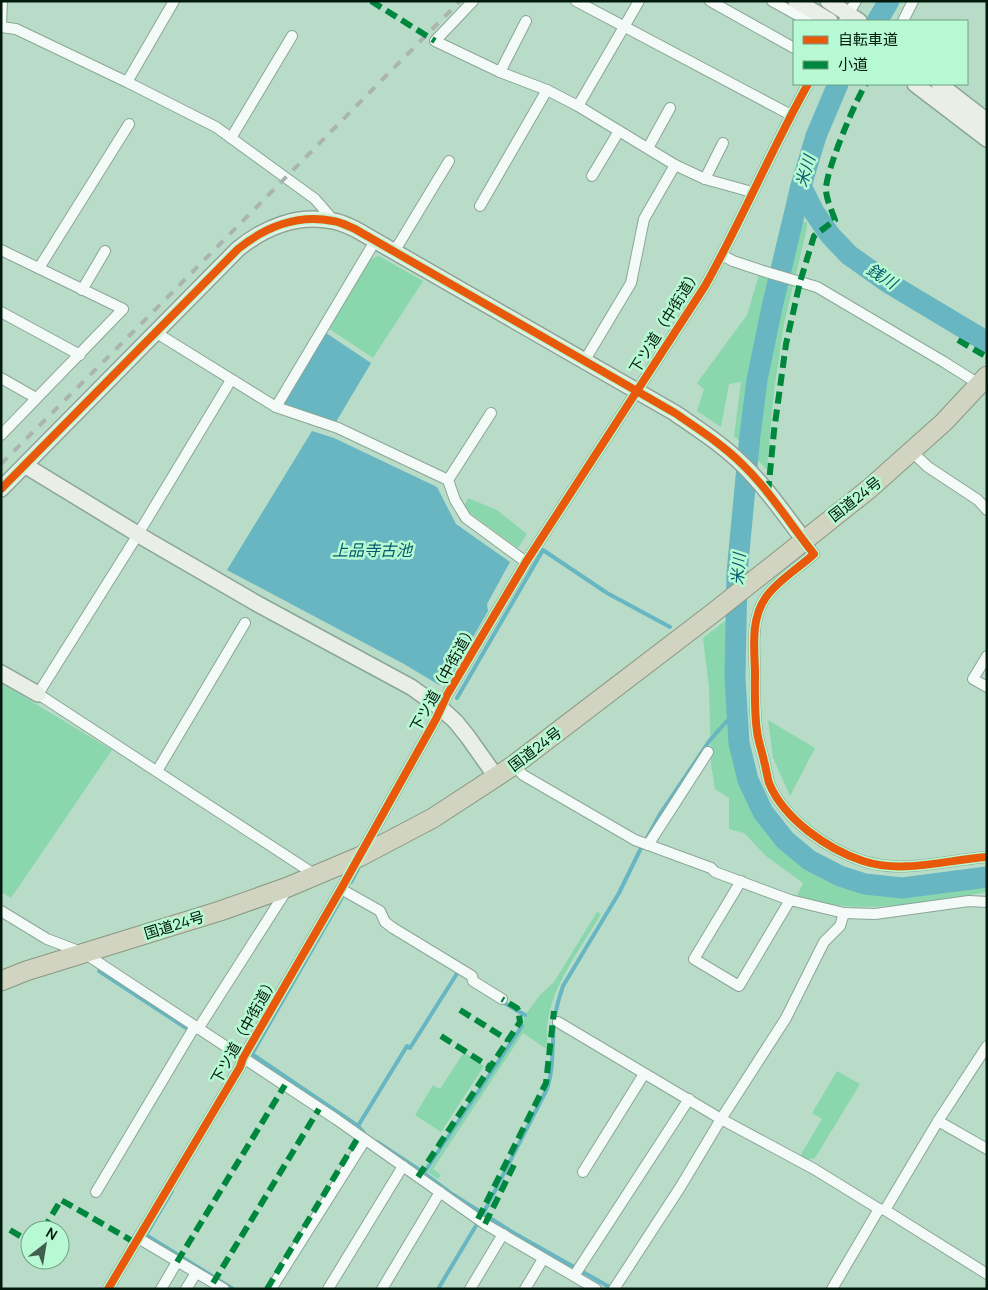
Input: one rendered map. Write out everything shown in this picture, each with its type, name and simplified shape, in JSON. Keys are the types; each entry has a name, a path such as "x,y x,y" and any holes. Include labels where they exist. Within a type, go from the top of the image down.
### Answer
{"highway":[{"name":"国道24号","path":"1,981 26,971 220,911 288,887 359,857 433,818 497,778 713,613 869,489 944,422 982,381"}],"street":[{"path":"2,1 1,26 16,29 193,114 231,138 315,199 334,221"},
{"path":"128,82 174,1"},
{"path":"473,1 435,41 500,72 547,90 578,106 675,165 705,179 752,192"},
{"path":"576,1 790,115"},
{"path":"578,106 639,1"},
{"path":"710,1 793,47"},
{"path":"772,1 806,20"},
{"path":"796,1 828,20"},
{"path":"828,1 852,12"},
{"path":"904,20 913,1"},
{"path":"500,72 526,21"},
{"path":"231,138 292,36"},
{"name":"下ツ道（中街道）","path":"108,1289 240,1067 243,1058 442,709 447,695 526,562 682,324 722,255 790,115 807,85"},
{"path":"916,85 987,139"},
{"path":"940,85 987,121"},
{"path":"480,206 547,90"},
{"path":"648,148 670,108"},
{"path":"39,268 129,124"},
{"path":"592,176 619,130"},
{"path":"705,179 723,143"},
{"path":"394,252 449,161"},
{"path":"585,360 630,283 644,220 675,165"},
{"path":"1,490 238,248 253,237 290,222 309,219 334,221 355,229 637,390 675,413 730,453 744,466 775,502 814,554 781,581 766,597 756,616 754,643 757,732 770,783 783,805 799,824 823,843 864,862 890,866 923,866 959,859 987,857"},
{"path":"276,407 375,241"},
{"path":"1,250 123,309 1,434"},
{"path":"82,290 105,251"},
{"path":"722,255 733,261 817,287 971,378 982,381"},
{"path":"1,312 80,355"},
{"path":"155,332 276,407 338,428 448,480 455,500 466,518 526,562"},
{"path":"1,378 36,398"},
{"path":"38,694 231,380"},
{"path":"448,480 491,413"},
{"path":"912,452 928,467 978,500 987,510"},
{"path":"26,466 137,535 410,687 442,709 468,737 497,778"},
{"path":"156,771 245,623"},
{"path":"987,656 973,679 987,687"},
{"path":"1,672 38,694 317,876"},
{"path":"648,845 708,752"},
{"path":"514,765 520,773 635,840 790,900 844,913 875,914 969,901 987,902"},
{"path":"741,881 694,960 738,986 790,900"},
{"path":"96,1192 196,1027 288,887"},
{"path":"341,889 380,912 385,922 393,928 472,976 473,981 502,999"},
{"path":"1,911 47,939 84,953 365,1140 485,1224 574,1276 582,1285 596,1289"},
{"path":"614,1289 786,1018 824,942 840,926 844,913"},
{"path":"558,1022 644,1074 814,1169 987,1274"},
{"path":"832,1289 938,1120 987,1046"},
{"path":"583,1172 644,1074"},
{"path":"574,1276 689,1099"},
{"path":"938,1120 987,1149"},
{"path":"272,1289 365,1140"},
{"path":"328,1289 403,1166"},
{"path":"382,1289 440,1192"},
{"path":"470,1289 502,1234"},
{"path":"138,1238 224,1289"},
{"path":"525,1289 543,1259"},
{"path":"161,1289 178,1262"},
{"path":"186,1289 196,1273"}],"green space":[{"path":"803,222 807,222 807,228 784,324 774,391 767,470 754,456 759,401 768,346 781,287 790,254"},
{"path":"379,256 423,281 373,358 328,328 371,259"},
{"path":"759,275 771,279 753,358 742,443 734,436 741,382 729,384 721,427 697,411 704,389 697,383 747,315"},
{"path":"468,498 497,510 527,534 518,548 464,507"},
{"path":"729,618 728,639 735,748 742,776 755,808 772,833 800,858 847,886 888,891 927,891 961,883 986,882 987,892 928,902 885,906 864,907 819,903 797,896 803,883 766,856 744,833 729,829 729,798 715,789 711,764 709,688 703,638"},
{"path":"1,683 112,750 11,898 1,892"},
{"path":"768,720 815,748 790,796 773,758"},
{"path":"597,912 601,914 578,950 553,1002 547,1023 548,1050 523,1033 433,1169 441,1175 438,1179 428,1172 520,1031 525,1015 540,995 554,982"},
{"path":"464,1052 484,1066 441,1132 415,1115 433,1085 440,1089"},
{"path":"837,1071 860,1084 815,1158 806,1160 800,1156 822,1119 812,1113"}],"water":[{"path":"326,333 371,363 336,422 281,407"},
{"name":"上品寺古池","path":"312,431 334,438 437,487 456,524 510,562 487,604 488,611 447,682 439,685 404,664 227,570"}],"waterway":[{"name":"米川","path":"878,20 889,1"},
{"name":"米川","path":"838,85 816,136 801,186 772,307 757,380 737,573 735,678 739,743 748,780 763,812 785,840 809,860 840,876 865,884 902,888 987,877"},
{"name":"銭川","path":"801,186 814,212 830,235 849,255 887,282 987,342"},
{"path":"457,698 543,550 607,593 670,627"},
{"path":"647,838 660,814 710,740 727,721 738,719"},
{"path":"438,1289 483,1214 547,1089 552,1065 557,1004 563,986 619,893 643,844"},
{"path":"351,882 358,869"},
{"path":"345,892 252,1054 358,1126 365,1134"},
{"path":"99,971 186,1028"},
{"path":"358,1126 407,1046 410,1048 457,971"},
{"path":"501,1001 525,1015"},
{"path":"424,1173 522,1026"},
{"path":"377,1142 452,1194 512,1232 613,1289"},
{"path":"172,1191 146,1235 233,1289"}],"railway":[{"path":"1,464 460,1"}],"marked path":[{"path":"371,1 435,41"},
{"path":"768,493 786,344 800,282 814,236 835,220 828,202 827,182 841,137 865,85"},
{"path":"958,340 987,357"},
{"path":"418,1177 520,1022 520,1013 517,1008 502,999"},
{"path":"460,1010 508,1040"},
{"path":"478,1219 546,1083 554,1011"},
{"path":"441,1036 490,1067"},
{"path":"177,1262 285,1085"},
{"path":"213,1283 319,1109"},
{"path":"267,1289 359,1136"},
{"path":"485,1224 514,1165"},
{"path":"49,1220 61,1200 136,1243"},
{"path":"10,1230 20,1236"}],"cycle path":[{"path":"108,1289 240,1067 243,1058 341,889 436,719 447,695 526,562 705,286 807,85"},
{"path":"1,489 248,241 282,224 295,221 320,219 342,223 675,413 718,443 742,464 771,496 814,554 766,597 761,605 754,632 755,708 758,738 769,783 776,796 785,809 821,841 849,856 863,861 878,865 909,866 987,857"}]}
